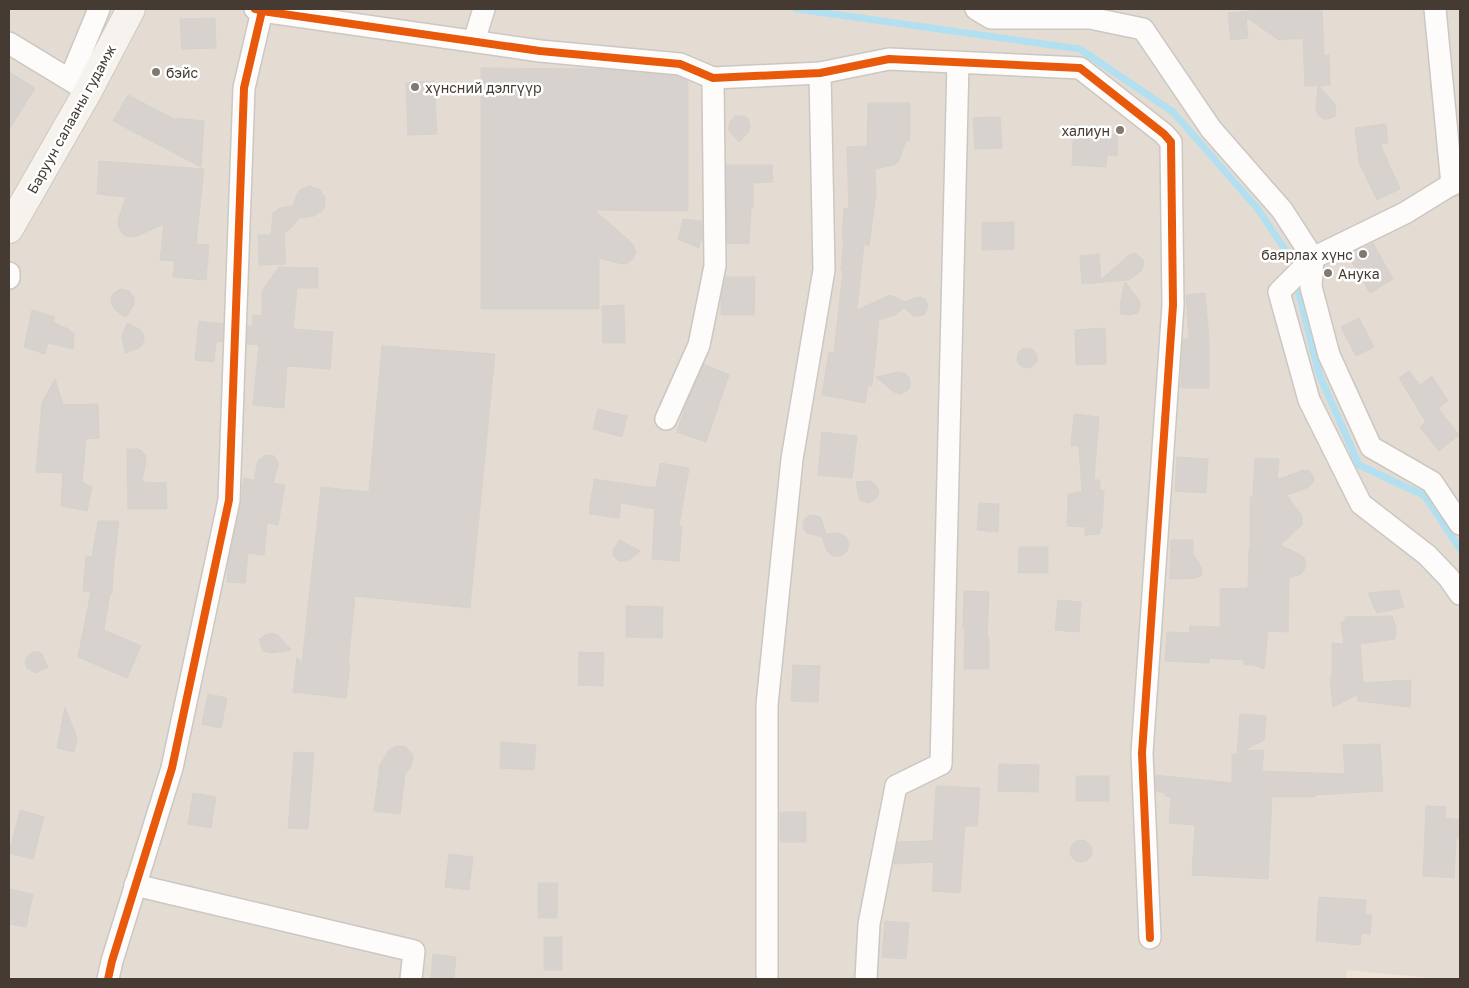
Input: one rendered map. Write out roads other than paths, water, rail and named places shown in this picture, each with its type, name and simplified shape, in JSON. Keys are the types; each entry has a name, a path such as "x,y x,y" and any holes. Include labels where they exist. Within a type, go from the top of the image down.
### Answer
{"main road":[{"name":"Баруун салааны гудамж","path":"9,229 79,85 131,9"}],"street":[{"path":"9,43 79,85 99,9"},
{"path":"474,41 484,9"},
{"path":"976,9 991,18 1142,19 1211,129 1282,210 1308,263 1311,288 1329,355 1371,447 1432,482 1460,524"},
{"path":"1435,9 1456,182 1405,213 1308,263 1280,292 1309,400 1361,504 1427,555 1449,578 1460,594"},
{"path":"108,979 172,768 229,500 244,88 258,10 540,51 680,64 713,78 820,73 889,59 1080,68 1164,134 1171,142 1173,305 1142,753 1150,938"},
{"path":"866,979 869,924 896,786 941,764 958,63"},
{"path":"767,975 767,706 792,459 824,270 820,73"},
{"path":"666,419 699,345 715,266 713,78"},
{"path":"9,273 9,278"},
{"path":"135,885 414,951 411,979"}],"waterway":[{"path":"797,9 1080,49 1173,112 1257,208 1290,257 1319,374 1359,465 1425,496 1460,549"}],"place":[{"name":"бэйс","path":"156,72"},
{"name":"хүнсний дэлгүүр","path":"415,87"},
{"name":"халиун","path":"1120,130"},
{"name":"баярлах хүнс","path":"1363,254"},
{"name":"Анука","path":"1328,273"}]}
